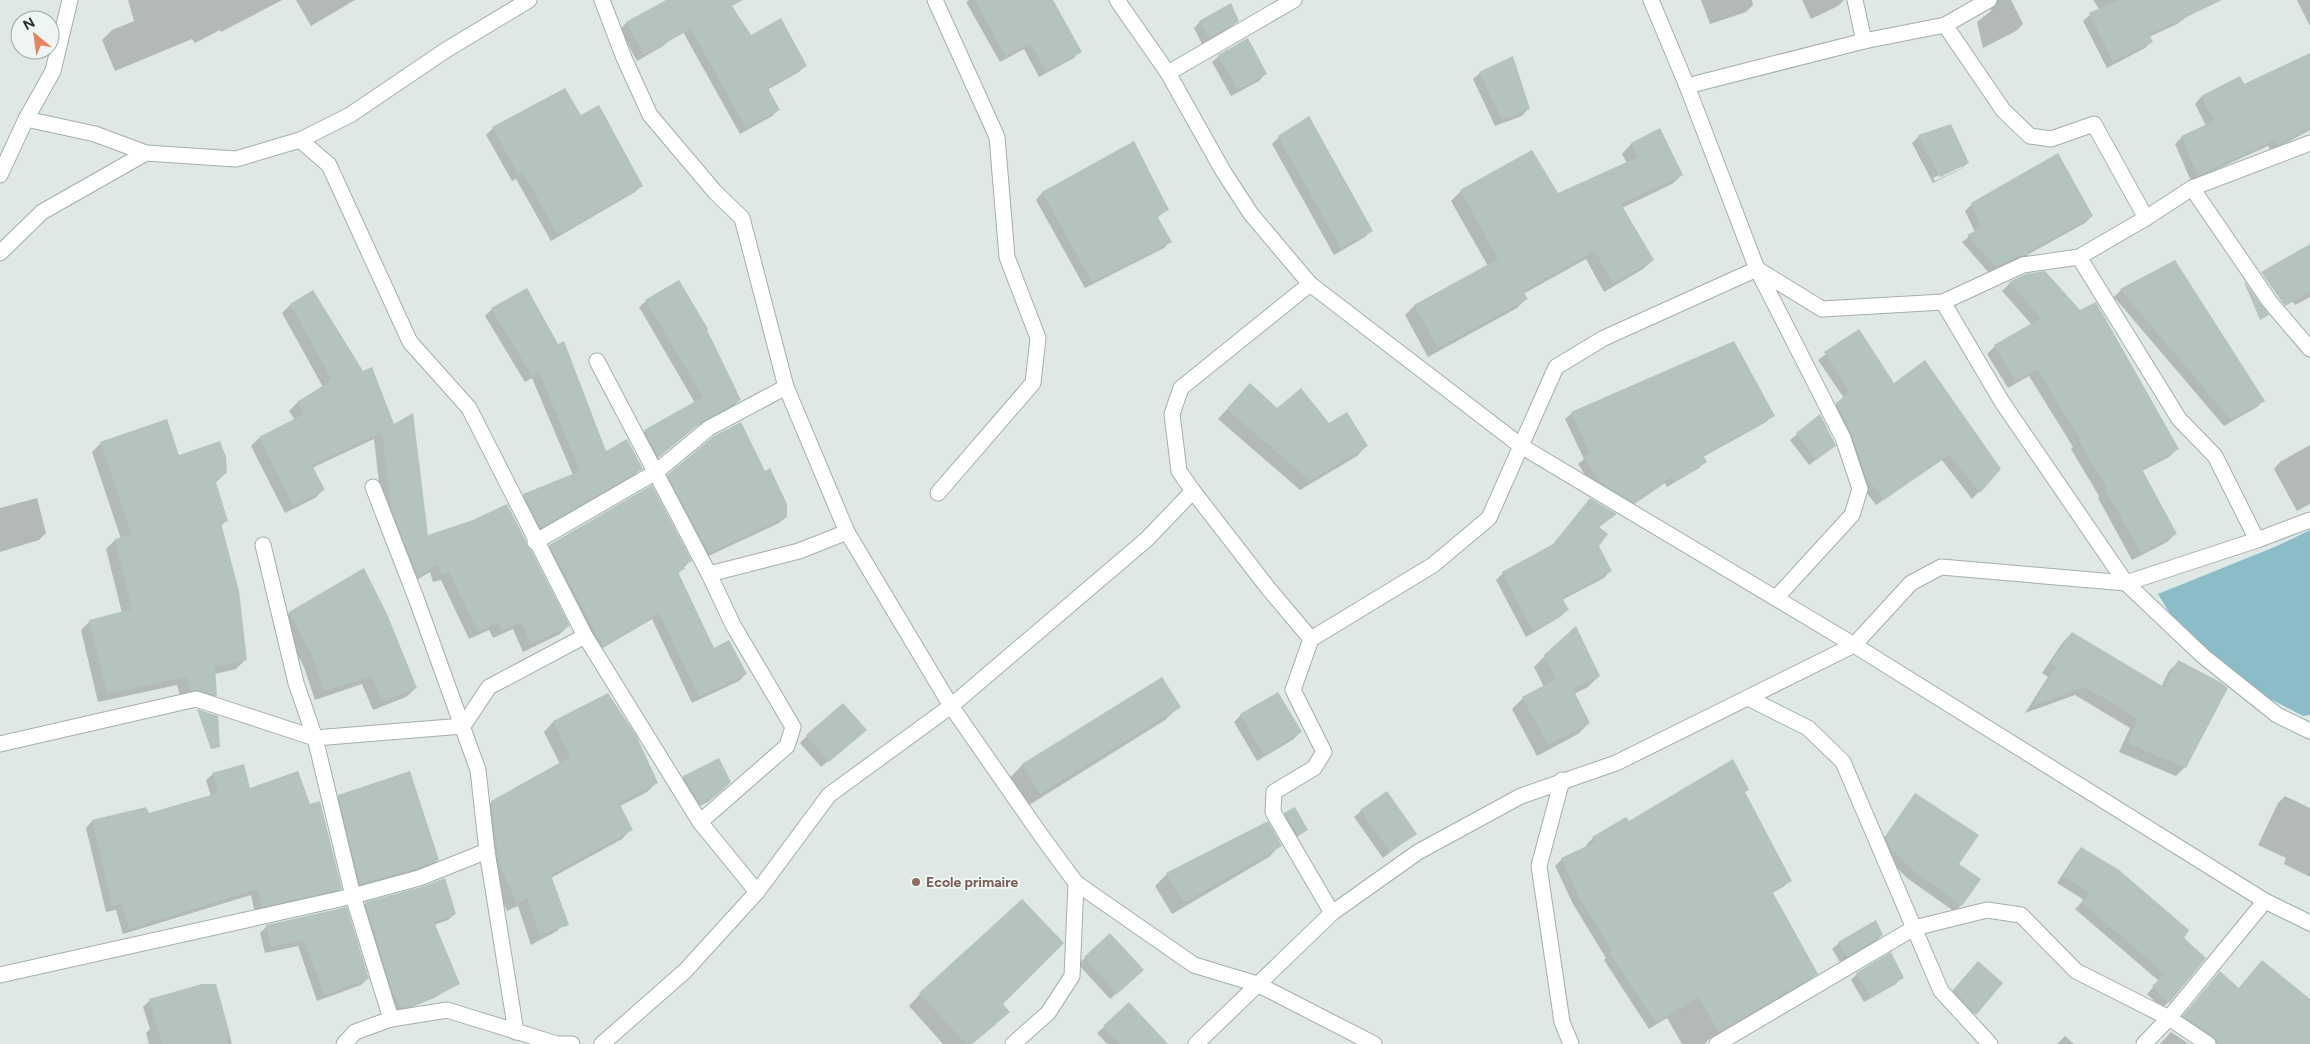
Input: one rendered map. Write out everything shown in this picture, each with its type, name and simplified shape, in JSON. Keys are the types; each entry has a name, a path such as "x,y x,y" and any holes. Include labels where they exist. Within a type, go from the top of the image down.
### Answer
{"street":[{"path":"0,175 26,119 53,71 70,0"},
{"path":"26,119 95,134 146,153 236,159 300,140 350,115 446,50 529,0"},
{"path":"602,0 624,58 650,115 715,192 742,218 786,387 847,532 951,706 1076,883 1194,965 1257,984 1374,1044"},
{"path":"935,0 996,137 1007,257 1038,338 1033,382 938,493"},
{"path":"1117,0 1168,73 1223,171 1251,214 1310,284 1521,446 1854,645 2265,901 2310,923"},
{"path":"1168,73 1294,0"},
{"path":"1651,0 1687,86 1757,269 1843,438 1860,489 1852,515 1776,598"},
{"path":"1855,0 1864,41"},
{"path":"1687,86 1864,41 1945,25 1989,0"},
{"path":"1945,25 2004,110 2030,136 2051,139 2094,124 2146,218"},
{"path":"300,140 329,165 410,342 468,408 535,542 585,636 700,822 757,892"},
{"path":"1757,269 1822,309 1942,302 2023,265 2079,257 2146,218 2192,188 2310,143"},
{"path":"0,252 42,212 146,153"},
{"path":"2192,188 2270,302 2305,334 2310,349"},
{"path":"2079,257 2180,419 2215,456 2257,540"},
{"path":"1332,913 1273,812 1274,792 1314,768 1324,752 1293,690 1310,639 1433,565 1489,518 1556,367 1604,338 1757,269"},
{"path":"1310,284 1181,388 1172,414 1178,471 1268,588 1310,639"},
{"path":"1942,302 1972,355 2007,409 2126,583 2203,656 2277,715 2310,731"},
{"path":"597,361 710,574 733,625 792,727 787,746 700,822"},
{"path":"535,542 656,472 708,428 786,387"},
{"path":"373,487 478,770 487,851 516,1032"},
{"path":"602,1044 685,971 757,892 829,795 951,706 1147,539 1193,491"},
{"path":"1196,1044 1332,913 1418,852 1521,796 1562,780 1616,763 1854,645 1911,583 1941,567 2126,583 2257,540 2310,520"},
{"path":"710,574 799,551 847,532"},
{"path":"263,545 296,683 315,738 353,896 390,1019"},
{"path":"462,726 489,687 585,636"},
{"path":"1748,698 1808,728 1843,762 1941,992 1990,1044"},
{"path":"0,744 196,699 315,738 462,726"},
{"path":"1562,780 1539,866 1562,1022 1571,1044"},
{"path":"0,975 353,896 419,878 487,851"},
{"path":"1013,1044 1048,1013 1072,976 1076,883"},
{"path":"2144,1044 2169,1018 2265,901"},
{"path":"1717,1044 1914,928 1987,910 2022,915 2076,971 2169,1018 2208,1044"},
{"path":"344,1044 355,1032 390,1019 447,1010 557,1044 572,1044"}],"water":[{"path":"2310,530 2310,715 2303,716 2259,693 2181,632 2158,594 2277,546"}],"building":[{"path":"666,0 743,0 732,6 751,35 781,18 807,66 768,88 780,110 746,128 691,29 644,55 626,22"},
{"path":"975,0 1053,0 1082,52 1046,71 1030,43 1006,57"},
{"path":"2119,0 2222,0 2149,35 2153,42 2113,62 2089,13"},
{"path":"1231,3 1239,21 1209,38 1199,21"},
{"path":"1248,38 1267,74 1238,90 1218,55"},
{"path":"2310,53 2310,128 2278,145 2275,140 2198,176 2181,136 2214,121 2201,96 2240,76 2244,84"},
{"path":"1513,56 1530,109 1502,120 1479,72"},
{"path":"565,88 581,115 599,105 643,186 558,235 523,173 519,175 492,127"},
{"path":"1309,116 1373,231 1341,249 1278,136"},
{"path":"1951,124 1969,163 1940,177 1918,135"},
{"path":"1660,128 1683,175 1621,204 1654,260 1613,284 1595,251 1523,291 1528,299 1438,348 1414,305 1498,259 1460,190 1532,150 1558,193 1638,157 1631,143"},
{"path":"1134,141 1169,210 1157,216 1172,242 1092,282 1042,192"},
{"path":"2058,153 2093,216 2028,252 2030,254 2019,256 1996,267 1967,235 1982,227 1971,203"},
{"path":"2310,244 2310,292 2285,306 2261,272"},
{"path":"2175,260 2265,401 2231,420 2120,289"},
{"path":"2045,271 2080,310 2096,302 2179,449 2142,469 2177,534 2141,553 2105,489 2107,488 2078,440 2080,439 2037,369 2016,381 1994,345 2041,318 2009,282 2026,274"},
{"path":"679,280 708,329 741,400 703,421 658,458 644,430 703,397 645,300"},
{"path":"2245,282 2269,315 2260,320"},
{"path":"527,288 558,344 564,341 606,451 627,439 643,469 541,528 523,494 580,471 539,372 532,376 491,308"},
{"path":"313,290 363,371 372,367 394,424 413,413 428,535 473,520 507,504 527,546 531,550 570,626 531,644 521,622 502,631 498,622 478,632 449,572 442,575 438,565 418,577 391,508 382,432 312,465 325,490 293,506 259,437 304,414 297,402 332,380 290,304"},
{"path":"1859,329 1894,383 1925,360 2001,469 1980,493 1949,454 1884,500 1866,477 1852,435 1836,403 1850,392 1824,352"},
{"path":"1734,341 1775,416 1703,455 1707,462 1674,482 1672,477 1634,503 1600,482 1584,456 1590,453 1571,412"},
{"path":"1250,383 1277,408 1301,388 1329,423 1347,412 1368,446 1310,481 1227,409"},
{"path":"1820,414 1836,446 1816,460 1796,433"},
{"path":"167,419 179,455 220,441 226,457 227,473 215,479 228,521 221,523 239,591 247,660 215,667 217,696 199,690 190,691 186,677 107,694 89,620 132,609 115,539 132,535 100,442"},
{"path":"741,422 765,471 770,468 787,504 787,517 709,553 667,475 714,436"},
{"path":"652,485 692,561 683,565 685,569 678,572 714,648 729,640 747,674 699,697 659,613 603,647 549,545"},
{"path":"1590,498 1617,514 1599,527 1608,534 1599,546 1612,571 1562,598 1569,610 1533,631 1502,572 1553,544"},
{"path":"364,568 387,614 417,688 382,702 372,676 324,691 313,658 289,612"},
{"path":"1576,626 1600,676 1573,689 1590,723 1548,745 1522,697 1556,679 1544,655"},
{"path":"2072,632 2164,687 2178,660 2228,688 2186,768 2127,743 2138,719 2085,687 2032,706 2056,667 2050,664"},
{"path":"1162,677 1181,707 1040,794 1022,764"},
{"path":"1278,692 1302,732 1264,755 1240,714"},
{"path":"608,693 637,737 658,783 619,803 633,830 551,875 569,925 540,935 527,898 517,903 499,864 491,801 570,757 553,721"},
{"path":"843,703 867,730 829,762 806,735"},
{"path":"197,709 218,716 220,747 211,749"},
{"path":"719,758 731,782 716,796 700,804 683,776"},
{"path":"1733,759 1749,790 1745,792 1792,881 1772,891 1818,974 1719,1032 1698,997 1656,1023 1609,953 1612,951 1579,897 1561,858 1595,842 1592,837 1626,817 1629,821"},
{"path":"244,764 250,788 298,771 310,804 320,801 342,889 262,907 258,889 129,929 122,904 112,906 92,820 146,807 149,813 218,793 212,773"},
{"path":"410,771 439,860 416,869 360,884 338,795"},
{"path":"1387,791 1417,834 1390,852 1360,810"},
{"path":"1915,793 1979,835 1959,864 1981,879 1962,906 1914,871 1890,848 1887,842 1887,834"},
{"path":"1295,807 1308,830 1298,836 1284,813"},
{"path":"1268,821 1282,846 1184,903 1166,873"},
{"path":"2081,847 2119,870 2189,930 2184,938 2206,958 2169,1003 2152,986 2165,974 2081,902 2089,893 2063,876"},
{"path":"445,878 456,914 434,922 460,984 417,1005 401,1008 393,993 365,902 421,887"},
{"path":"1022,899 1064,943 1003,1004 1010,1012 972,1044 966,1044 919,993"},
{"path":"347,907 369,979 324,995 304,940 271,947 266,925"},
{"path":"1876,920 1883,935 1847,957 1838,942"},
{"path":"1110,933 1144,970 1117,994 1084,957"},
{"path":"1891,952 1904,978 1871,997 1856,973"},
{"path":"2262,960 2310,999 2310,1044 2217,1044 2213,1036 2183,1016 2220,971 2239,988"},
{"path":"1978,961 2003,983 1976,1015 1953,990"},
{"path":"202,984 216,984 231,1038 226,1038 228,1044 162,1044 149,999"},
{"path":"1129,1002 1168,1044 1119,1044 1103,1026"}],"place":[{"name":"Ecole primaire","path":"916,882"}]}
